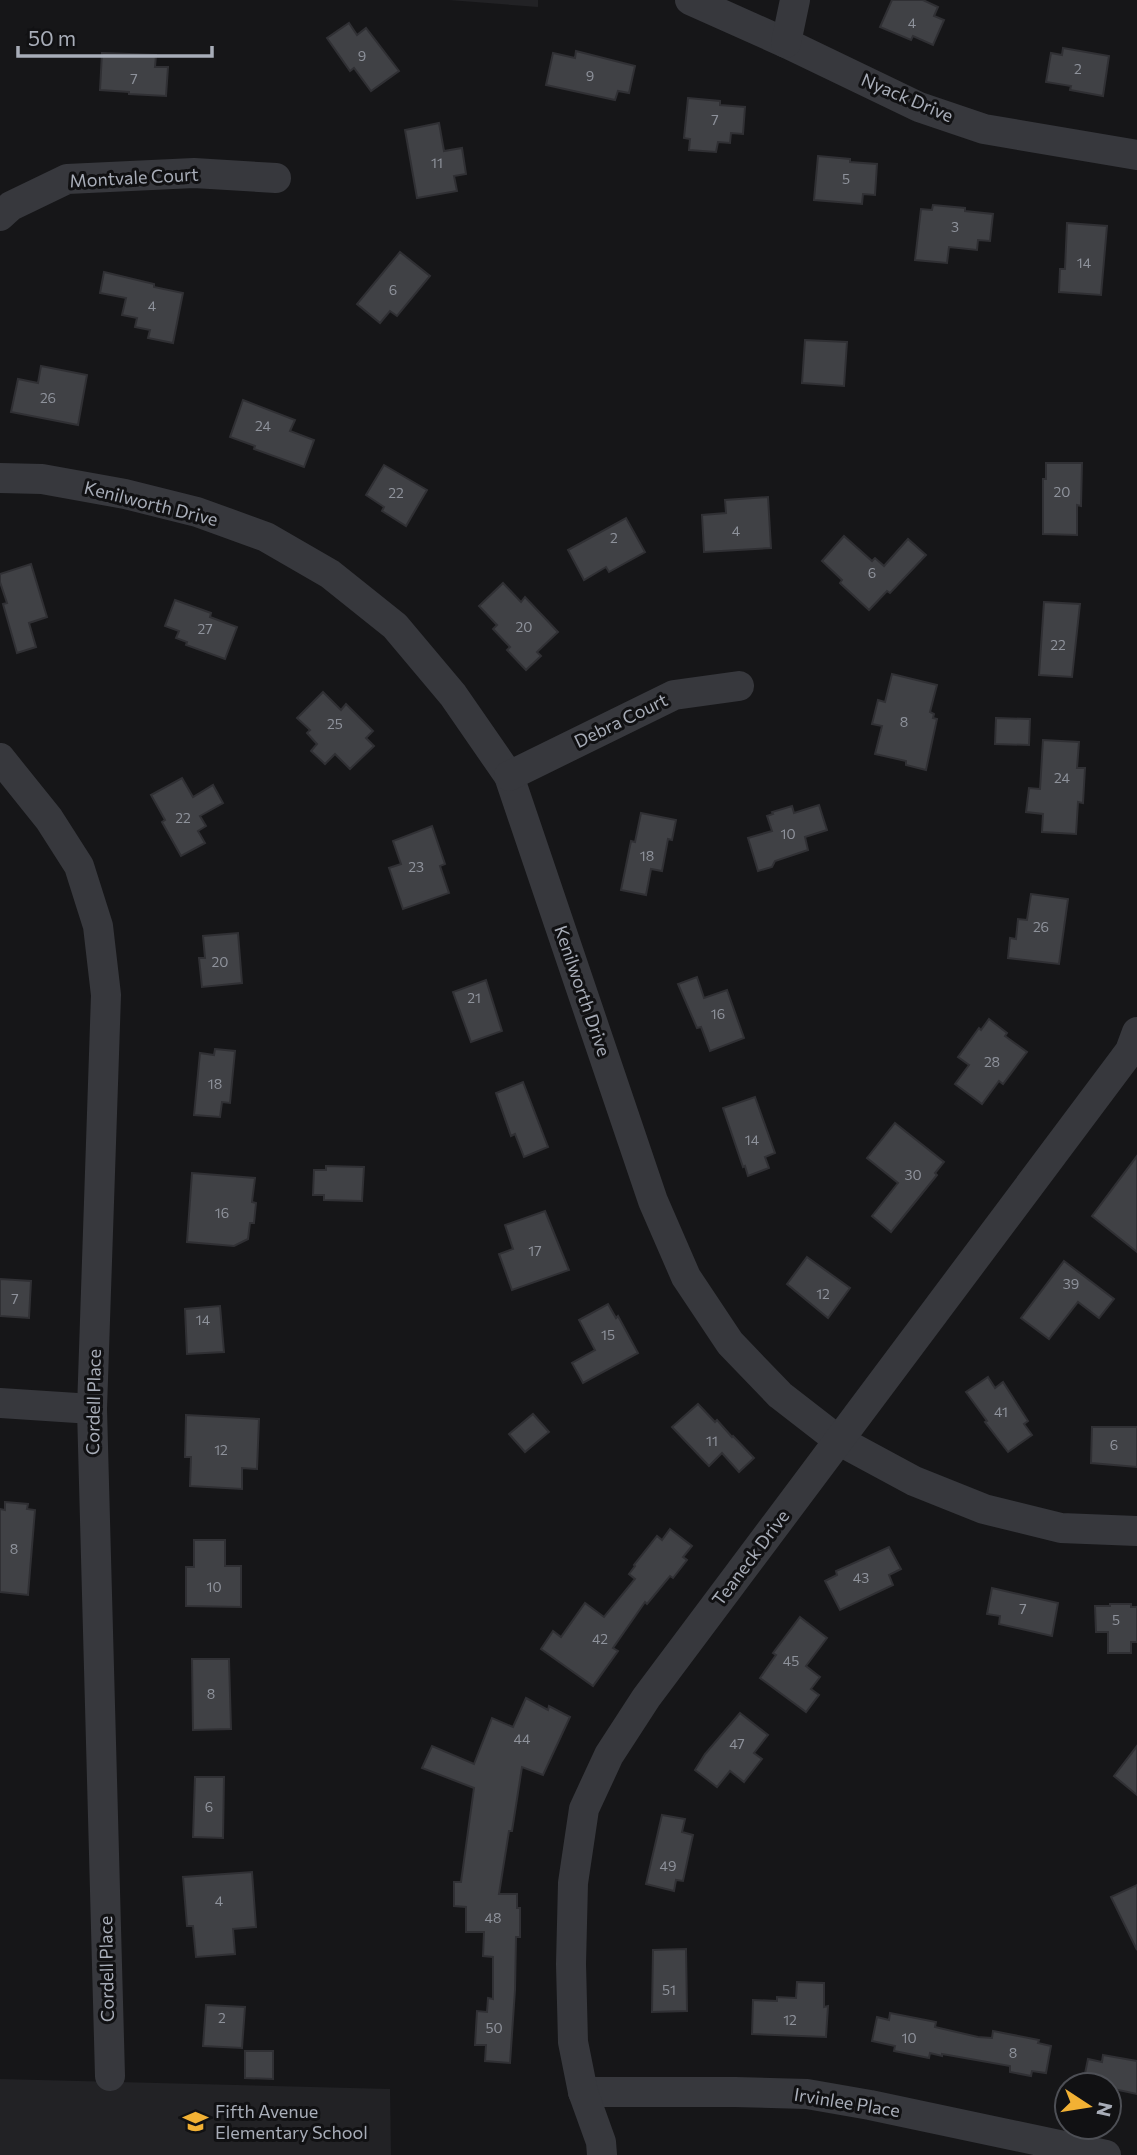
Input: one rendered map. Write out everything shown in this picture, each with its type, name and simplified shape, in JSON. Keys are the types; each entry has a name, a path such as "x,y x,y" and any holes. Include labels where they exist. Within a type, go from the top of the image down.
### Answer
{"street":[{"name":"Nyack Drive","path":"690,0 919,107 984,129 1137,155"},
{"path":"786,43 795,0"},
{"name":"Montvale Court","path":"0,216 10,206 67,180 194,173 276,178"},
{"name":"Kenilworth Drive","path":"0,478 42,479 125,494 197,512 266,537 320,567 395,626 453,695 509,776 653,1201 685,1277 730,1343 780,1395 838,1440 914,1481 984,1509 1061,1528 1137,1531"},
{"name":"Debra Court","path":"509,776 674,695 738,686"},
{"name":"Cordell Place","path":"0,758 49,818 79,866 98,926 106,995 92,1409 110,2076"},
{"name":"Teaneck Drive","path":"603,2155 583,2092 573,2042 571,1964 573,1883 584,1809 609,1755 646,1698 1122,1062 1130,1051 1137,1032"},
{"path":"0,1403 92,1409"},
{"name":"Irvinlee Place","path":"583,2092 807,2094 1106,2155"}],"shaded area":[{"path":"449,0 538,0 538,7"},
{"name":"Fifth Avenue Elementary School","path":"0,2079 390,2089 391,2155 0,2155"}],"building":[{"path":"892,0 923,0 938,7 934,16 944,20 933,45 913,36 911,40 880,27"},
{"path":"349,23 357,35 366,28 399,71 371,91 354,68 350,71 327,38"},
{"path":"1063,48 1109,56 1103,96 1046,82 1051,53 1062,55"},
{"path":"576,51 635,66 629,93 618,91 615,100 546,85 553,53 575,58"},
{"path":"102,53 156,55 155,67 168,67 166,96 100,90"},
{"path":"688,98 745,107 743,134 731,133 730,143 718,142 716,152 689,150 690,139 684,138"},
{"path":"439,123 444,151 462,148 466,174 454,176 457,191 417,198 405,130"},
{"path":"818,156 877,164 875,195 863,194 862,204 814,200"},
{"path":"933,205 993,214 990,241 978,240 977,250 949,247 947,263 915,260 921,209 932,210"},
{"path":"1067,223 1107,226 1101,295 1059,292 1060,269 1065,269"},
{"path":"400,252 430,276 397,316 390,311 380,323 357,304"},
{"path":"104,272 183,293 173,343 148,338 150,330 135,327 137,318 122,315 126,298 100,293"},
{"path":"805,340 847,342 844,386 802,383"},
{"path":"41,366 87,375 78,425 11,412 18,379 38,383"},
{"path":"243,400 295,420 290,431 314,440 304,467 254,449 255,446 230,437"},
{"path":"1046,463 1082,463 1077,535 1043,534 1043,479 1046,479"},
{"path":"384,465 427,490 406,526 382,511 384,507 366,495"},
{"path":"768,497 771,548 704,552 702,515 726,513 725,500"},
{"path":"626,518 645,552 609,572 606,567 584,580 568,550"},
{"path":"844,536 872,561 875,558 884,566 908,539 926,555 890,593 887,591 869,610 840,583 842,580 822,561"},
{"path":"31,564 47,617 29,623 36,647 17,653 3,604 7,603 0,574"},
{"path":"503,583 521,602 525,597 558,632 537,652 541,656 526,670 507,650 510,647 493,629 497,625 479,606"},
{"path":"175,600 211,613 210,617 237,627 225,659 186,645 187,642 176,638 179,631 165,626"},
{"path":"1044,602 1080,604 1072,677 1039,675"},
{"path":"892,674 937,685 930,712 934,714 933,718 937,719 926,770 906,765 906,761 875,754 882,726 872,724 878,700 885,702"},
{"path":"323,692 341,710 346,704 373,731 366,738 374,746 350,769 335,754 325,764 311,751 317,744 307,733 310,730 297,718"},
{"path":"996,718 1030,719 1029,745 995,744"},
{"path":"1043,740 1079,742 1077,768 1085,768 1083,803 1078,802 1076,834 1042,832 1043,814 1026,812 1029,788 1040,789"},
{"path":"182,778 193,797 213,785 223,803 200,816 206,826 198,831 205,843 181,856 151,795"},
{"path":"819,805 827,830 805,837 808,850 775,861 772,867 758,871 748,838 772,831 767,816 792,806 794,813"},
{"path":"641,813 676,820 672,840 668,839 662,871 651,869 646,895 621,890 631,841 635,842"},
{"path":"432,826 445,864 440,866 449,893 403,909 389,868 401,864 393,841"},
{"path":"1031,894 1068,899 1059,964 1008,958 1010,938 1016,939 1018,919 1027,920"},
{"path":"238,933 242,983 202,987 199,958 205,958 203,936"},
{"path":"697,977 704,998 727,990 744,1038 710,1051 701,1027 697,1028 678,984"},
{"path":"486,980 502,1031 471,1042 453,992"},
{"path":"989,1019 1007,1033 1005,1036 1027,1052 1003,1084 999,1081 982,1104 955,1084 969,1065 958,1057"},
{"path":"215,1049 235,1051 230,1103 222,1102 220,1117 194,1115 200,1053 214,1055"},
{"path":"523,1082 548,1147 524,1157 515,1134 511,1136 496,1093"},
{"path":"755,1097 775,1153 765,1157 769,1168 748,1176 723,1108"},
{"path":"895,1123 944,1162 935,1173 937,1175 891,1232 872,1216 898,1183 867,1158"},
{"path":"1137,1156 1137,1252 1092,1216"},
{"path":"326,1166 364,1167 362,1201 324,1200 324,1195 313,1195 314,1170 326,1170"},
{"path":"192,1173 255,1178 252,1202 256,1203 254,1223 250,1223 248,1239 234,1246 187,1242"},
{"path":"545,1211 569,1270 512,1290 499,1254 513,1249 505,1225"},
{"path":"807,1257 850,1288 828,1318 787,1284"},
{"path":"1064,1261 1114,1299 1099,1318 1078,1302 1049,1339 1021,1318"},
{"path":"0,1279 31,1281 29,1318 0,1316"},
{"path":"608,1304 616,1318 618,1316 638,1353 583,1383 572,1363 595,1350 579,1320"},
{"path":"220,1306 224,1352 187,1354 185,1309"},
{"path":"988,1377 995,1388 1003,1382 1028,1421 1024,1424 1032,1435 1008,1452 966,1392"},
{"path":"698,1404 754,1458 739,1472 722,1453 709,1466 672,1427"},
{"path":"533,1414 549,1432 525,1452 509,1434"},
{"path":"186,1415 259,1419 257,1469 242,1468 242,1489 190,1486 191,1457 185,1457"},
{"path":"1092,1427 1137,1427 1137,1467 1091,1463"},
{"path":"5,1502 28,1504 27,1509 35,1510 28,1595 0,1592 0,1509 5,1510"},
{"path":"670,1529 692,1546 683,1557 687,1560 647,1604 645,1602 613,1648 618,1651 593,1686 541,1649 553,1631 561,1637 585,1603 604,1617 635,1579 629,1574 634,1565 657,1536 662,1540"},
{"path":"194,1540 225,1540 225,1566 241,1566 241,1607 186,1606 186,1567 194,1567"},
{"path":"889,1547 901,1569 889,1575 893,1585 840,1610 825,1581 837,1575 836,1571"},
{"path":"992,1588 1058,1603 1052,1636 999,1624 1000,1616 987,1614"},
{"path":"1131,1604 1131,1607 1137,1607 1137,1642 1131,1642 1131,1653 1108,1653 1108,1632 1096,1632 1095,1606"},
{"path":"800,1617 827,1638 806,1666 820,1677 811,1689 819,1695 806,1712 760,1678 776,1655 773,1653"},
{"path":"192,1659 229,1659 231,1729 193,1730"},
{"path":"526,1698 548,1710 549,1706 570,1717 543,1775 522,1767 512,1831 509,1831 499,1894 517,1894 517,1908 520,1908 520,1937 516,1937 510,2063 485,2061 486,2045 475,2045 477,2011 487,2012 488,1998 493,1999 493,1957 483,1956 484,1932 466,1932 466,1907 454,1906 454,1882 461,1882 474,1788 422,1768 432,1746 474,1764 492,1718 513,1727"},
{"path":"740,1713 768,1735 754,1753 762,1759 744,1782 730,1771 717,1787 695,1770"},
{"path":"1137,1746 1137,1795 1114,1776"},
{"path":"195,1777 224,1777 223,1838 193,1837"},
{"path":"662,1815 685,1819 682,1832 693,1835 683,1881 676,1880 674,1891 646,1884"},
{"path":"252,1872 256,1927 233,1929 235,1954 196,1957 193,1926 187,1926 183,1877"},
{"path":"1137,1885 1137,1950 1111,1897"},
{"path":"686,1949 687,2011 652,2012 653,1950"},
{"path":"797,1982 824,1983 824,2007 828,2006 826,2037 752,2034 753,2000 777,2001 777,1997 796,1998"},
{"path":"206,2005 245,2007 242,2048 203,2046"},
{"path":"890,2013 936,2022 935,2027 978,2037 992,2038 993,2031 1039,2040 1038,2043 1051,2046 1046,2073 1032,2071 1031,2076 1010,2072 1010,2066 942,2054 930,2053 929,2058 894,2051 895,2046 872,2041 877,2017 889,2020"},
{"path":"245,2051 273,2051 273,2079 245,2078"},
{"path":"1103,2055 1137,2061 1137,2094 1123,2091 1123,2071 1086,2071 1088,2059 1102,2062"}],"place":[{"name":"Fifth Avenue Elementary School","path":"195,2122"}]}
